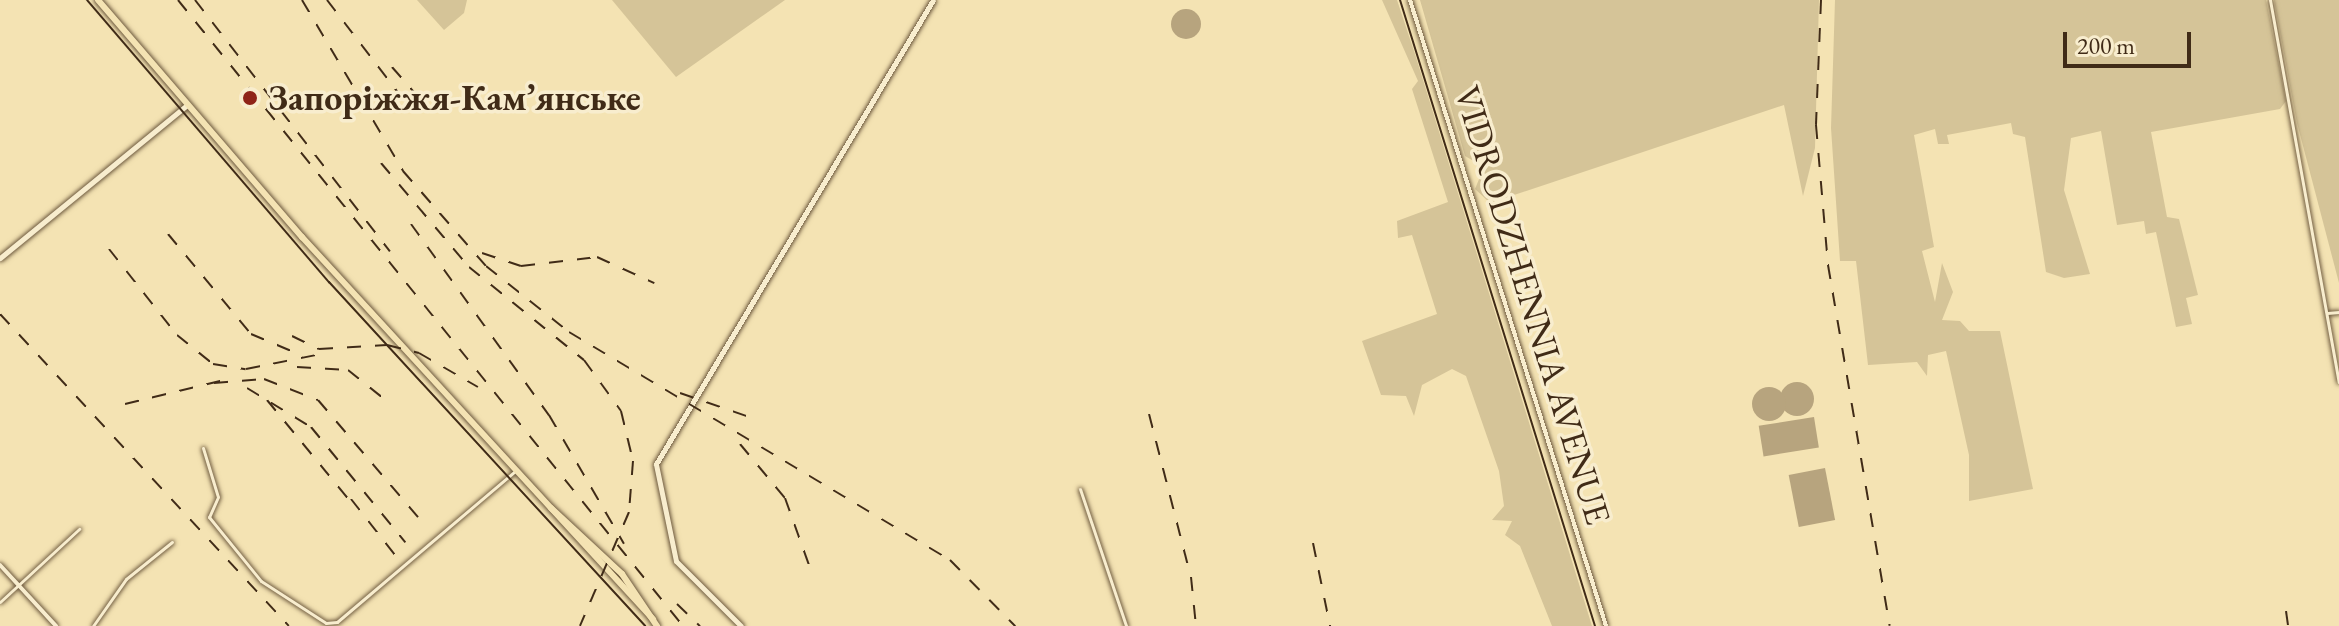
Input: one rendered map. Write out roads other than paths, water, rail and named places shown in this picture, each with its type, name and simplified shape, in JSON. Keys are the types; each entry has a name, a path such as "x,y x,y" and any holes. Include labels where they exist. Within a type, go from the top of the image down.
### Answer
{"main road":[{"path":"98,0 187,105 655,623"},
{"path":"741,626 676,561 654,482 656,464 933,0"},
{"path":"0,258 187,105"}],"street":[{"name":"VIDRODZHENNIA AVENUE","path":"1410,0 1606,626"},
{"path":"2270,0 2339,382"},
{"path":"2327,313 2339,312"},
{"path":"203,448 217,487 209,517 261,581 326,623 337,622 515,471"},
{"path":"1080,489 1126,626"},
{"path":"0,602 79,529"},
{"path":"93,626 126,579 172,542"},
{"path":"0,565 56,626"}],"tram line":[{"path":"87,0 329,282 645,626"},
{"path":"1400,0 1595,626"}],"railway":[{"path":"178,0 683,626"},
{"path":"195,0 390,251"},
{"path":"302,0 403,171 486,266 569,332 950,560 1015,626"},
{"path":"327,0 400,95"},
{"path":"1821,0 1816,125 1828,265 1890,626"},
{"path":"392,67 427,107"},
{"path":"381,163 469,267 584,360 621,411 633,461 629,512 580,626"},
{"path":"411,224 549,415 624,544"},
{"path":"168,234 251,334 303,356"},
{"path":"109,249 177,335 213,364 246,369 321,354"},
{"path":"482,253 521,266 597,257 654,283"},
{"path":"0,314 289,626"},
{"path":"292,336 319,349 387,345 419,353 478,387"},
{"path":"297,367 348,370 383,398"},
{"path":"214,383 264,379 318,400 418,517"},
{"path":"125,404 224,380"},
{"path":"247,388 311,427 405,542"},
{"path":"680,393 752,418"},
{"path":"267,400 355,507"},
{"path":"1149,414 1191,577 1196,626"},
{"path":"740,444 785,498 809,565"},
{"path":"351,499 395,555"},
{"path":"1313,543 1330,626"},
{"path":"677,604 700,626"},
{"path":"2286,611 2288,626"}],"place":[{"name":"Запоріжжя-Кам’янське","path":"250,98"}]}
